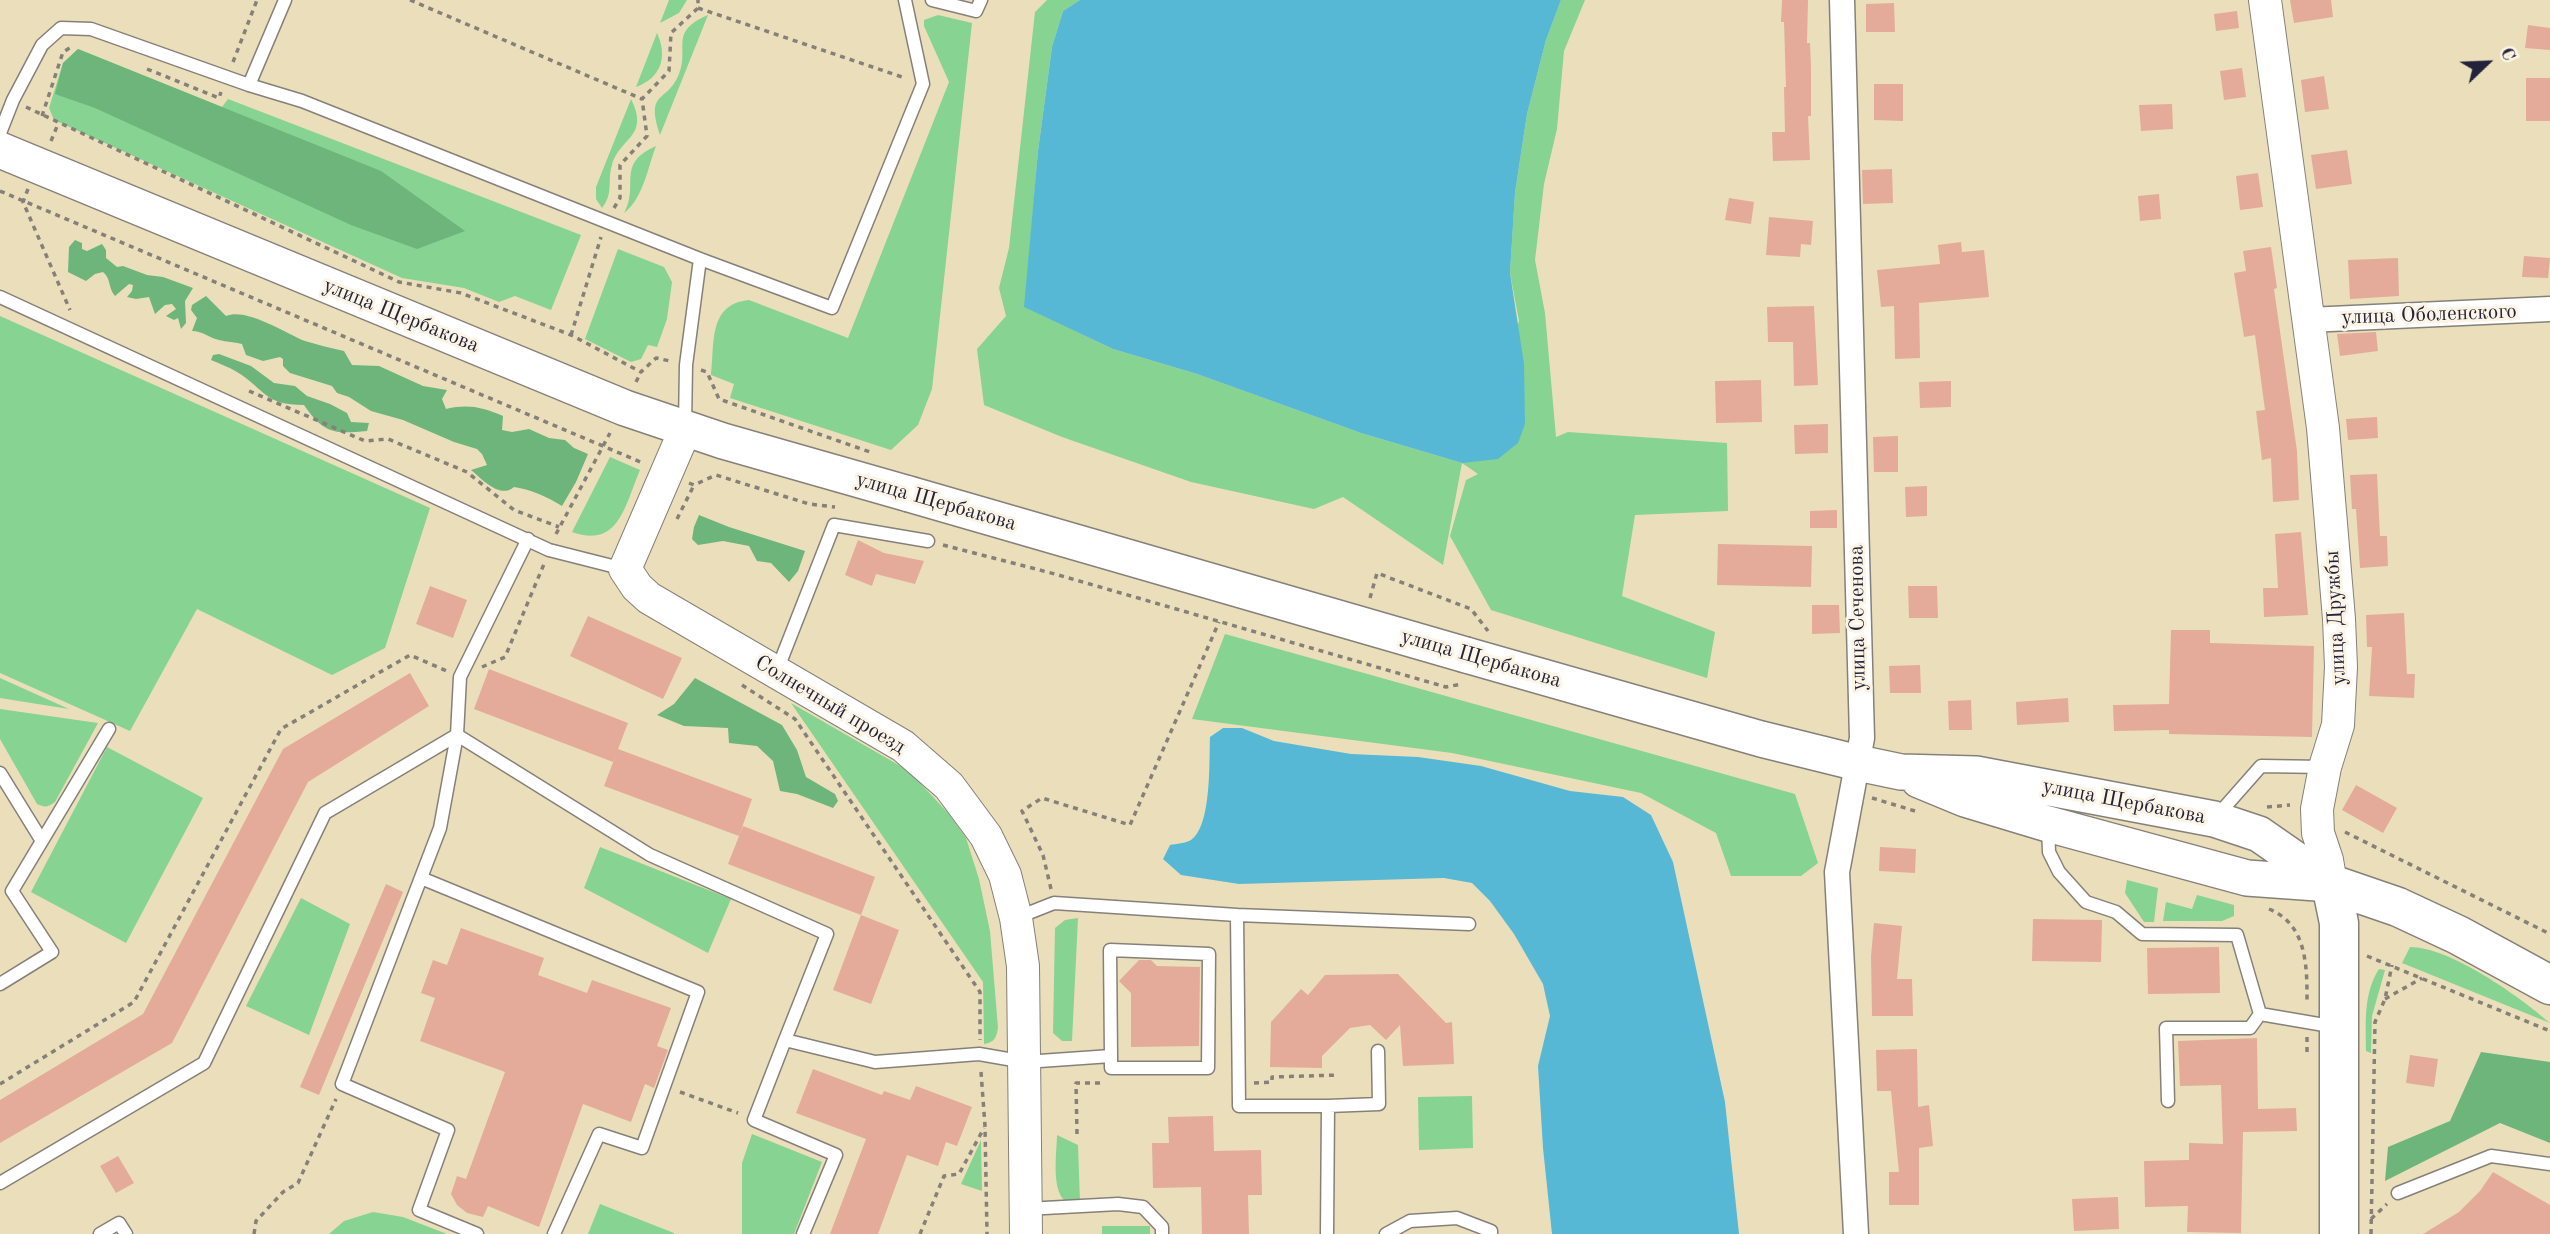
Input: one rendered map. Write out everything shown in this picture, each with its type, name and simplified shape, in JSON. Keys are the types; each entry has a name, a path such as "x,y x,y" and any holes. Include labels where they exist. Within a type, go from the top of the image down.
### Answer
{"main road":[{"name":"улица Щербакова","path":"0,149 599,397 685,430 1761,739 1901,772 1976,774 2214,819 2259,834 2331,884"},
{"name":"улица Щербакова","path":"1901,772 1965,799 2247,878 2331,884 2398,907 2458,935 2550,985"},
{"name":"улица Дружбы","path":"2331,884 2339,923 2338,1027 2355,1226"}],"street":[{"name":"улица Сеченова","path":"1842,0 1861,737 1838,872 1856,1234"},
{"name":"улица Дружбы","path":"2265,0 2323,428 2341,667 2337,725 2317,809 2318,833 2331,884"},
{"name":"улица Оболенского","path":"2308,320 2550,309"},
{"path":"625,569 680,480 685,430"},
{"name":"Солнечный проезд","path":"625,569 637,587 649,598 903,746 949,786 986,836 1005,875 1016,918 1023,966 1026,1221"}],"lane":[{"path":"249,85 285,0"},
{"path":"0,133 13,100 42,45 61,29 91,29 302,101 700,259 832,308 923,84 905,0"},
{"path":"932,0 976,11 981,0"},
{"path":"685,430 686,365 700,259"},
{"path":"0,297 550,550 625,569"},
{"path":"776,673 834,524 928,541"},
{"path":"477,1234 419,1210 448,1130 342,1084 440,828 457,735 460,677 528,539"},
{"path":"0,984 52,953 12,891 109,729"},
{"path":"457,735 650,855 827,934 754,1120 836,1155 803,1234"},
{"path":"0,1183 204,1063 325,813 457,735"},
{"path":"2214,819 2261,766 2325,767"},
{"path":"0,773 42,841"},
{"path":"2048,824 2049,852 2059,872 2086,902 2116,912 2142,934 2237,935 2260,1014"},
{"path":"421,878 698,992 642,1148 599,1134 554,1234"},
{"path":"1016,918 1054,903 1237,915 1469,925"},
{"path":"1237,915 1239,1106 1379,1104 1378,1051"},
{"path":"1110,950 1209,954 1208,1068 1111,1068 1111,1056 1110,950"},
{"path":"2260,1014 2338,1027"},
{"path":"2168,1101 2166,1028 2250,1028 2260,1014"},
{"path":"785,1040 875,1062 979,1054 1025,1062 1111,1056"},
{"path":"1327,1234 1328,1106"},
{"path":"2398,1193 2491,1156 2550,1164"},
{"path":"1026,1221 1118,1204 1143,1207 1162,1227 1162,1234"},
{"path":"1386,1234 1410,1221 1457,1218 1492,1231 1491,1234"},
{"path":"100,1234 119,1223 126,1234"}],"path":[{"path":"410,0 642,99"},
{"path":"642,99 669,71 671,33 698,8 698,0"},
{"path":"698,8 923,84"},
{"path":"570,335 606,222 620,198 620,165 647,136 642,99"},
{"path":"13,100 58,124 399,282 461,293 570,335 640,372 656,358 707,372 719,399 881,456"},
{"path":"58,124 23,202 72,314"},
{"path":"0,191 604,444 680,480 716,475 809,504 840,508"},
{"path":"237,386 365,441 388,439 467,472 514,510 559,527"},
{"path":"673,528 680,480"},
{"path":"928,541 1055,574 1446,687 1477,657 1471,609 1377,573 1370,598"},
{"path":"1054,903 1043,855 1022,811 1042,797 1130,825 1219,622"},
{"path":"1350,660 1354,648"},
{"path":"0,1084 134,1002 281,729 410,655 460,677"},
{"path":"738,682 795,719 980,992 979,1054 985,1126 987,1234"},
{"path":"2259,834 2263,807 2300,804 2317,809 2347,834 2550,934"},
{"path":"2339,947 2392,965 2550,1031"},
{"path":"2355,1226 2375,1022 2385,999 2392,965"},
{"path":"2385,999 2422,978"},
{"path":"1239,1083 1272,1082 1272,1077 1339,1076"},
{"path":"1077,1134 1076,1083 1103,1083"},
{"path":"254,1234 256,1221 283,1192 298,1183 342,1084"},
{"path":"664,1087 754,1120"},
{"path":"920,1234 944,1176 959,1174 985,1126"},
{"path":"2355,1226 2398,1193"},
{"path":"2355,1226 2371,1234"}],"green space":[{"path":"669,0 687,0 679,13 660,23"},
{"path":"1047,0 1080,0 1063,11 1052,47 1038,151 1025,307 1113,349 1197,374 1361,433 1462,463 1443,565 1343,497 1314,509 1191,482 1062,437 984,405 977,349 1006,316 999,288 1009,248 1035,12"},
{"path":"1561,0 1585,0 1564,51 1557,129 1544,184 1535,260 1545,313 1556,437 1568,432 1727,443 1728,511 1635,515 1622,596 1715,632 1707,678 1491,610 1450,536 1466,480 1478,474 1462,463 1519,321 1510,273 1515,193 1527,114 1546,40"},
{"path":"708,15 660,135 656,120 656,103 669,90 679,74 684,34 696,21"},
{"path":"938,15 972,23 932,389 918,425 891,450 730,398 734,384 711,375 714,338 720,317 726,309 749,300 848,338 949,82 924,26 924,20"},
{"path":"657,33 662,50 660,66 651,78 636,87"},
{"path":"78,49 222,107 228,99 581,235 551,310 515,296 499,302 464,288 402,278 54,120 49,108 63,63"},
{"path":"78,49 381,171 465,231 417,249 351,225 95,108 55,94 63,63"},
{"path":"631,99 636,112 635,129 612,165 608,197 602,208 596,199 596,187"},
{"path":"656,146 636,200 624,213 630,193 632,168 636,160"},
{"path":"75,240 82,243 82,249 87,251 102,244 106,250 106,258 117,267 123,266 147,275 163,277 193,288 185,301 186,323 181,329 178,318 174,320 166,316 176,309 172,304 165,305 155,314 149,297 127,297 133,285 129,284 115,296 103,272 86,281 68,272 69,247"},
{"path":"618,249 664,267 672,282 667,319 657,347 648,345 641,359 631,362 585,339"},
{"path":"206,296 226,316 234,314 255,318 305,341 344,351 352,365 379,366 423,386 447,390 442,399 446,409 482,409 503,416 502,430 512,432 529,429 549,438 565,440 574,448 588,454 576,482 562,506 527,490 514,487 497,490 471,470 487,465 477,449 403,420 371,411 337,393 332,386 290,373 283,366 283,359 280,357 263,361 246,355 242,344 192,331 197,318 191,310 192,305"},
{"path":"0,316 430,508 385,648 332,675 197,609 130,731 0,673"},
{"path":"219,354 251,366 274,383 295,386 307,396 330,404 347,413 351,422 369,423 367,431 338,432 324,427 304,405 273,399 237,372 211,360 213,355"},
{"path":"610,457 640,470 624,509 610,529 600,534 588,536 572,532"},
{"path":"699,515 805,551 798,571 789,582 771,563 757,561 749,546 723,541 698,545 692,539"},
{"path":"1225,634 1795,794 1818,863 1801,876 1731,876 1716,833 1641,793 1452,753 1192,719"},
{"path":"0,678 69,709 0,698"},
{"path":"695,678 782,725 797,750 806,777 835,794 838,801 833,808 797,794 780,791 773,761 757,746 729,743 728,728 684,726 657,715 674,704"},
{"path":"791,703 909,771 948,813 966,838 979,879 990,931 998,1028 993,1041 984,1044 983,982"},
{"path":"0,709 98,723 55,802 50,805 37,804 0,739"},
{"path":"107,747 203,798 126,943 31,892"},
{"path":"600,847 731,899 708,953 584,888"},
{"path":"2127,880 2158,888 2154,922 2144,922 2125,893"},
{"path":"2197,895 2234,905 2234,916 2222,921 2163,921 2166,902 2192,909"},
{"path":"301,898 350,924 309,1035 246,1006"},
{"path":"1078,918 1072,1041 1062,1041 1053,1033 1055,928 1065,920"},
{"path":"2410,947 2426,949 2464,964 2503,987 2550,1023 2402,963"},
{"path":"2379,969 2385,970 2372,1016 2371,1053 2366,1051 2366,1009 2370,988"},
{"path":"2481,1052 2550,1062 2550,1143 2500,1123 2385,1181 2388,1147 2450,1121"},
{"path":"1472,1096 1473,1148 1419,1150 1418,1097"},
{"path":"752,1134 822,1162 794,1234 742,1234 742,1163"},
{"path":"1057,1135 1078,1145 1080,1202 1068,1202 1062,1198 1059,1191 1056,1172"},
{"path":"981,1140 982,1191 961,1184"},
{"path":"600,1204 674,1233 674,1234 588,1234"},
{"path":"373,1212 403,1217 447,1234 329,1234 344,1221"},
{"path":"1102,1226 1150,1226 1150,1234 1102,1234"}],"water":[{"path":"1080,0 1561,0 1546,40 1527,114 1515,193 1510,273 1524,364 1525,424 1518,443 1498,459 1462,463 1361,433 1197,374 1113,349 1024,307 1038,151 1052,47 1063,11"},
{"path":"1223,728 1242,728 1274,741 1351,754 1418,757 1481,766 1570,791 1623,797 1651,815 1673,862 1725,1102 1739,1234 1552,1234 1538,1066 1550,1016 1543,984 1514,934 1490,901 1472,883 1444,878 1239,884 1181,875 1163,859 1170,845 1189,841 1198,832 1203,821 1208,792 1210,737"}],"building":[{"path":"1782,0 1808,0 1807,43 1810,43 1811,66 1811,116 1808,116 1810,160 1773,161 1772,132 1785,132"},
{"path":"2290,0 2331,0 2333,17 2294,23"},
{"path":"1894,3 1895,32 1866,32 1866,4"},
{"path":"2237,11 2239,28 2216,31 2214,14"},
{"path":"2528,25 2550,28 2550,50 2525,48"},
{"path":"2242,68 2246,97 2224,100 2220,71"},
{"path":"2324,76 2329,109 2305,112 2301,80"},
{"path":"2526,78 2550,78 2550,121 2526,121"},
{"path":"1874,84 1903,84 1903,121 1874,120"},
{"path":"2172,104 2173,129 2141,131 2139,105"},
{"path":"2347,150 2352,184 2316,189 2311,155"},
{"path":"1892,169 1893,203 1863,204 1862,170"},
{"path":"2258,173 2263,207 2240,210 2236,176"},
{"path":"2159,194 2161,219 2140,221 2138,196"},
{"path":"1729,198 1754,202 1751,224 1725,220"},
{"path":"1769,217 1813,221 1811,245 1801,244 1800,257 1766,255"},
{"path":"1961,242 1962,252 1984,250 1989,297 1919,303 1920,358 1895,359 1894,306 1881,307 1877,270 1940,264 1938,245"},
{"path":"2271,247 2277,288 2274,289 2297,451 2299,500 2273,502 2271,458 2262,460 2256,411 2265,410 2255,335 2244,337 2234,273 2246,271 2243,251"},
{"path":"2524,256 2550,258 2548,278 2522,277"},
{"path":"2398,258 2399,296 2350,299 2348,260"},
{"path":"1814,306 1818,385 1794,386 1793,342 1768,342 1767,307"},
{"path":"2376,332 2378,351 2340,356 2337,334"},
{"path":"1761,380 1762,422 1716,423 1715,381"},
{"path":"1951,381 1951,407 1920,408 1919,382"},
{"path":"2377,417 2378,438 2348,440 2346,419"},
{"path":"1828,424 1828,453 1795,454 1794,425"},
{"path":"1898,436 1898,472 1874,472 1873,437"},
{"path":"2377,474 2380,536 2387,536 2388,566 2360,568 2356,509 2352,509 2350,475"},
{"path":"1927,486 1927,516 1906,517 1905,487"},
{"path":"1837,510 1837,528 1810,528 1810,511"},
{"path":"2301,532 2308,615 2264,617 2263,588 2278,588 2275,534"},
{"path":"858,540 884,553 924,561 915,584 876,574 872,586 845,575"},
{"path":"1718,544 1812,546 1811,587 1717,585"},
{"path":"430,586 467,600 453,638 416,624"},
{"path":"1908,586 1937,586 1938,618 1909,618"},
{"path":"1812,605 1839,605 1840,633 1812,634"},
{"path":"2404,613 2407,674 2415,674 2414,698 2369,696 2372,647 2367,647 2366,615"},
{"path":"588,616 682,658 663,699 570,656"},
{"path":"2171,630 2210,630 2210,643 2314,646 2312,737 2169,734 2169,730 2114,731 2113,705 2169,704"},
{"path":"1920,665 1921,693 1890,693 1889,666"},
{"path":"489,669 628,723 618,749 752,799 739,836 604,786 617,752 613,762 474,709"},
{"path":"410,673 429,706 308,782 172,1043 0,1143 0,1100 143,1014 283,749"},
{"path":"2068,698 2069,722 2017,725 2016,702"},
{"path":"1971,700 1972,730 1949,730 1948,701"},
{"path":"2356,785 2397,808 2383,833 2342,810"},
{"path":"743,826 875,877 861,915 728,864"},
{"path":"1880,847 1916,849 1915,873 1879,871"},
{"path":"386,884 403,892 319,1095 300,1087"},
{"path":"861,915 899,930 871,1004 833,990"},
{"path":"2033,919 2102,920 2101,962 2032,961"},
{"path":"1874,923 1902,926 1897,979 1912,979 1913,1016 1872,1016 1871,956"},
{"path":"461,928 544,958 538,975 587,993 592,980 671,1008 657,1046 668,1050 654,1088 645,1084 631,1122 583,1104 539,1227 488,1206 483,1217 467,1213 457,1205 451,1194 457,1176 466,1179 505,1072 420,1041 435,998 421,993 433,960 447,965"},
{"path":"2219,947 2220,993 2148,994 2147,948"},
{"path":"1139,960 1151,960 1157,966 1200,967 1199,1046 1131,1047 1131,993 1119,981"},
{"path":"1398,974 1446,1023 1452,1022 1454,1064 1403,1066 1400,1025 1386,1040 1370,1025 1350,1028 1322,1056 1322,1068 1270,1067 1271,1022 1301,989 1308,995 1325,975"},
{"path":"2257,1038 2258,1109 2296,1108 2297,1131 2243,1132 2241,1233 2187,1232 2188,1206 2145,1207 2144,1161 2189,1160 2189,1143 2223,1144 2221,1085 2180,1086 2178,1041"},
{"path":"1917,1049 1918,1107 1929,1105 1933,1146 1919,1148 1919,1205 1889,1205 1889,1172 1899,1172 1891,1091 1877,1091 1876,1050"},
{"path":"2410,1055 2438,1059 2434,1087 2406,1083"},
{"path":"813,1069 882,1095 884,1091 910,1100 916,1086 972,1107 957,1146 946,1142 938,1166 907,1155 878,1234 830,1234 866,1139 796,1113"},
{"path":"1213,1116 1214,1151 1261,1150 1262,1195 1248,1195 1249,1234 1202,1234 1201,1187 1153,1188 1152,1143 1169,1143 1168,1117"},
{"path":"118,1156 134,1183 116,1193 100,1166"},
{"path":"2493,1172 2550,1205 2550,1234 2423,1234 2459,1212 2480,1191"},
{"path":"2118,1197 2119,1229 2074,1231 2072,1199"}]}
